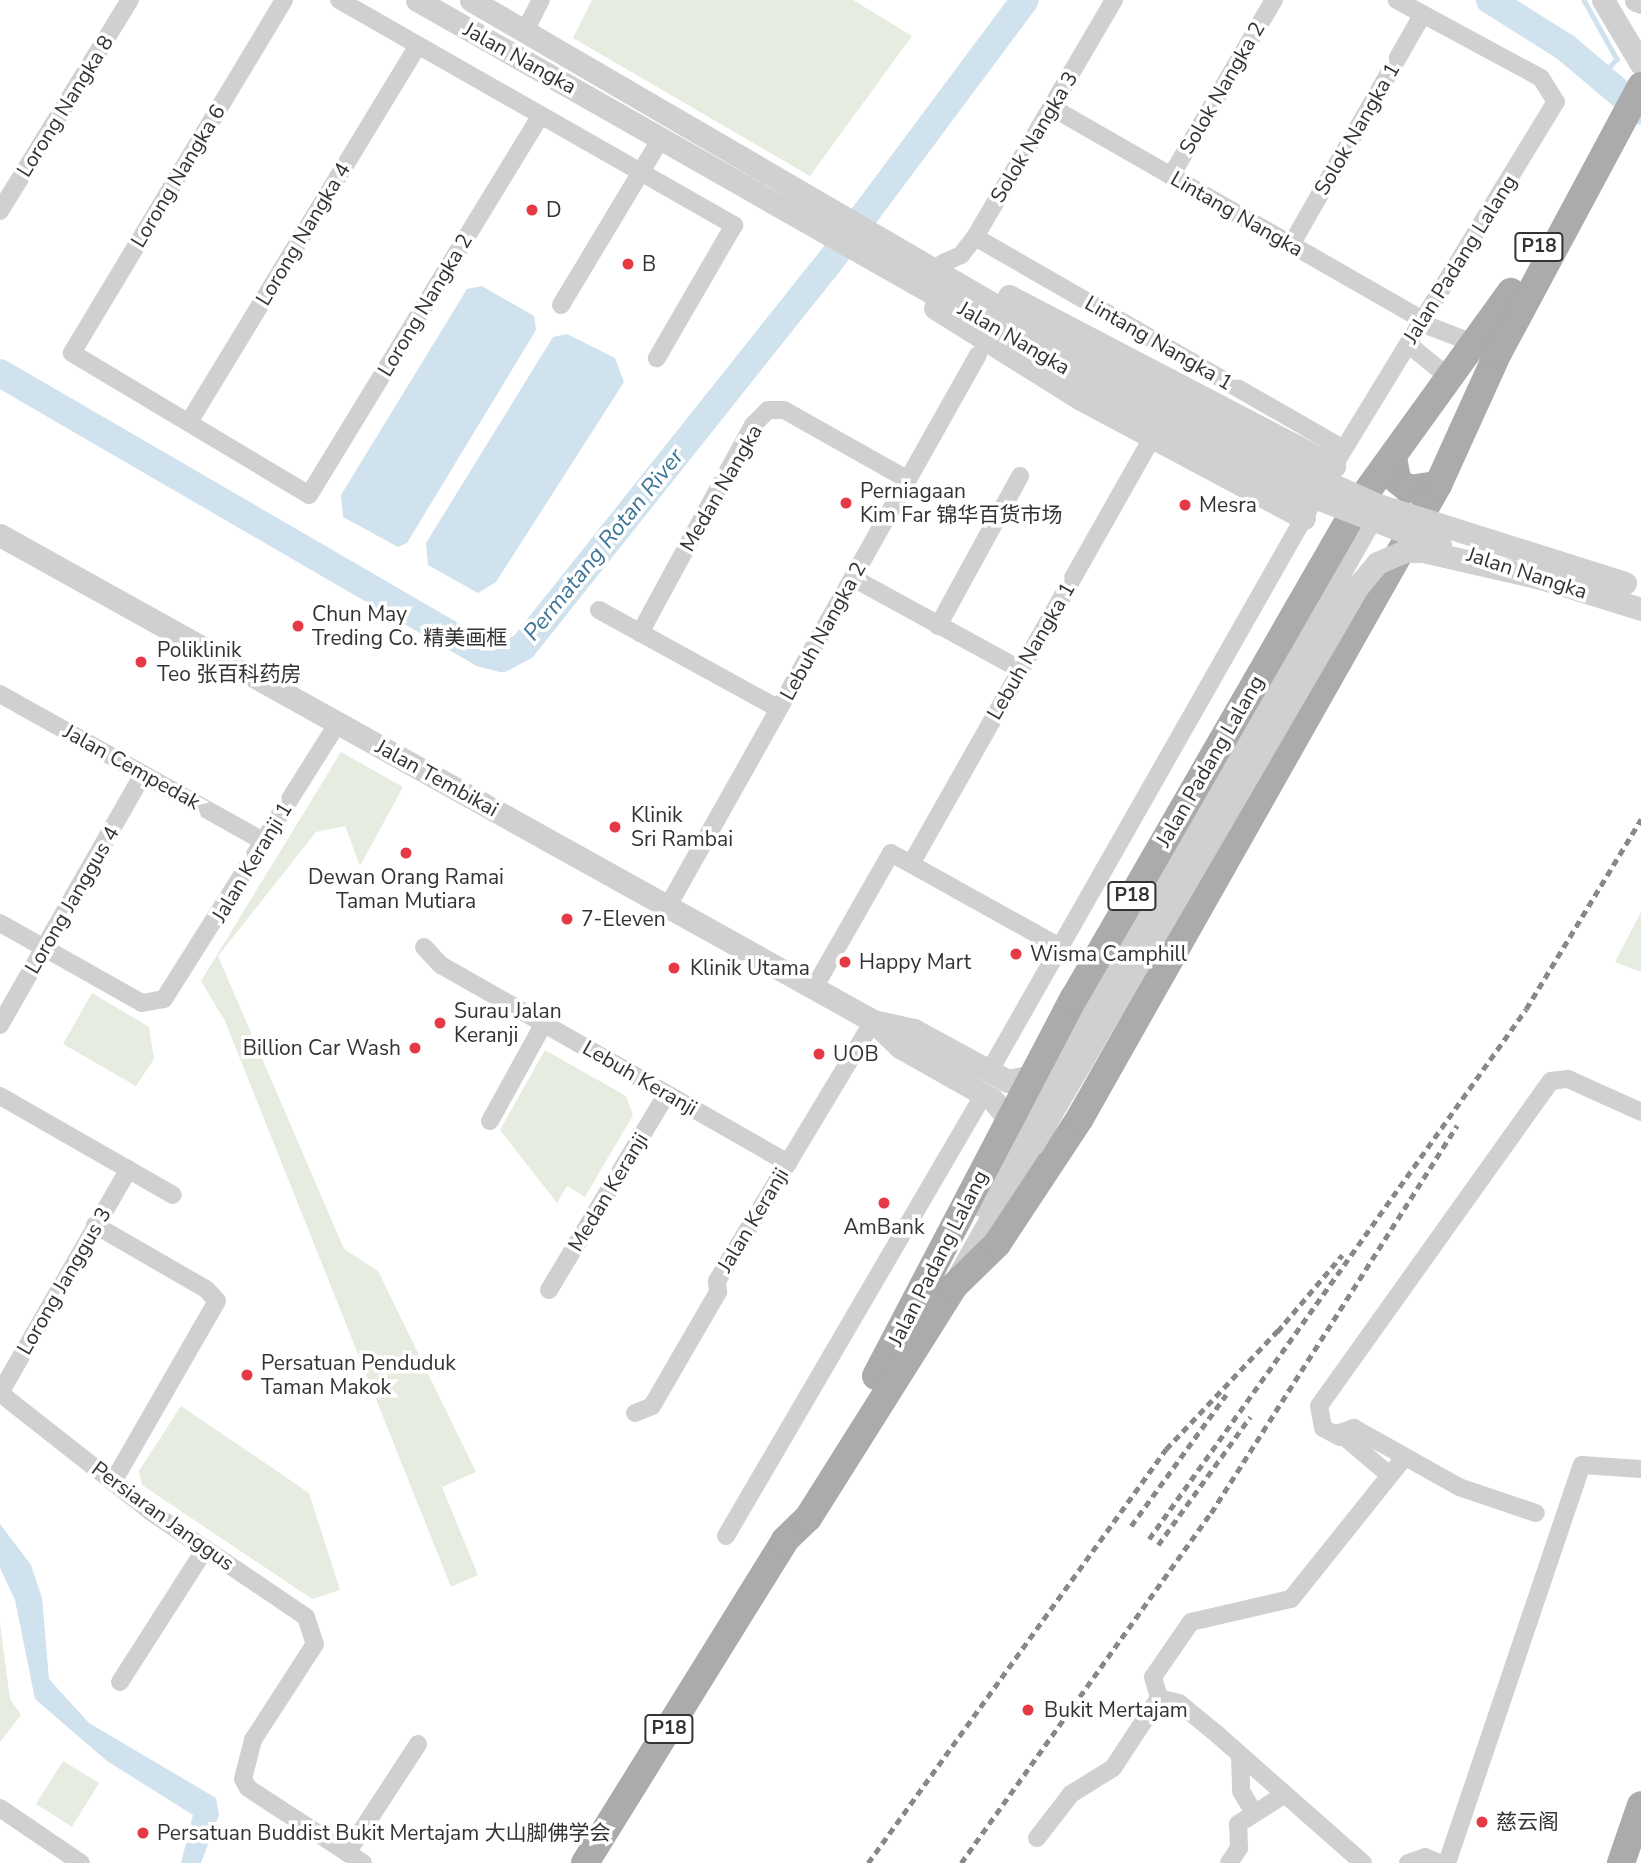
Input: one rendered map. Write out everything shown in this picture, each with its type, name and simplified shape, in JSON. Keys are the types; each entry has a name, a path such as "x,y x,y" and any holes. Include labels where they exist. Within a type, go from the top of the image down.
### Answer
{"main road":[{"name":"Jalan Padang Lalang","path":"785,1540 791,1513 1020,1134 1032,1076 1370,510 1393,457 1478,345 1633,98"},
{"name":"Jalan Padang Lalang","path":"585,1863 785,1540 808,1518 954,1286 997,1244 1080,1118 1438,485 1498,353 1633,98"},
{"path":"1393,457 1397,480 1408,489 1438,485"},
{"path":"1370,510 1393,505 1411,533"},
{"path":"1621,1863 1641,1805"}],"street":[{"name":"Lorong Nangka 8","path":"0,211 130,0"},
{"name":"Lorong Nangka 6","path":"189,422 72,353 284,0"},
{"path":"339,0 734,225 657,358"},
{"name":"Jalan Nangka","path":"416,0 662,137 936,263 1061,355"},
{"name":"Jalan Nangka","path":"471,0 525,31 762,181 896,270 1061,355 1272,481 1641,587"},
{"path":"525,31 541,0"},
{"name":"Solok Nangka 3","path":"936,263 961,255 975,237 1114,0"},
{"name":"Solok Nangka 2","path":"1171,176 1274,0"},
{"path":"1397,0 1423,14"},
{"path":"1604,0 1641,64"},
{"path":"1636,0 1641,2"},
{"name":"Jalan Padang Lalang","path":"726,1536 987,1083 1058,946 1338,457 1556,102 1541,78 1423,14"},
{"name":"Solok Nangka 1","path":"1291,244 1423,14"},
{"name":"Lorong Nangka 4","path":"189,422 418,45"},
{"name":"Lintang Nangka","path":"1051,107 1422,321 1478,345"},
{"name":"Lorong Nangka 2","path":"189,422 309,495 541,115"},
{"path":"561,305 662,137"},
{"name":"Lintang Nangka 1","path":"975,237 1338,457"},
{"path":"936,263 1291,444 1338,457"},
{"path":"896,270 912,293 985,343 1152,438 1304,518"},
{"path":"1408,344 1452,380"},
{"name":"Lebuh Nangka 2","path":"668,906 978,355"},
{"name":"Medan Nangka","path":"640,633 753,425 768,410 784,410 908,480"},
{"name":"Lebuh Nangka 1","path":"911,864 1152,438"},
{"path":"1265,498 1282,493 1293,479 1291,444"},
{"path":"938,626 1020,476"},
{"path":"954,1286 1020,1134 1370,510"},
{"name":"Jalan Nangka","path":"1370,510 1541,578 1641,609"},
{"name":"Jalan Tembikai","path":"0,535 873,1021 914,1030 987,1083 1020,1134"},
{"path":"1020,1134 1358,586 1377,563 1405,551 1423,551 1541,578"},
{"path":"853,578 1021,670"},
{"path":"599,610 779,709"},
{"name":"Jalan Cempedak","path":"0,694 263,841"},
{"name":"Jalan Keranji 1","path":"44,948 142,1003 164,999 338,723"},
{"name":"Lorong Janggus 4","path":"0,1026 143,774"},
{"path":"814,988 891,853 1058,946"},
{"path":"0,923 44,948"},
{"name":"Lebuh Keranji","path":"424,947 442,965 788,1163"},
{"name":"Jalan Keranji","path":"635,1413 652,1406 788,1163 873,1021"},
{"path":"490,1121 544,1023"},
{"name":"Jalan Tembikai","path":"987,1083 1015,1084 1032,1076"},
{"path":"1387,1474 1316,1419 1319,1406 1551,1081 1568,1079 1641,1112"},
{"name":"Medan Keranji","path":"549,1290 667,1094"},
{"path":"0,1096 173,1195"},
{"name":"Lorong Janggus 3","path":"0,1393 129,1170"},
{"path":"95,1225 206,1289 217,1311 113,1482"},
{"name":"Persiaran Janggus","path":"0,1393 113,1482 205,1549 306,1617 315,1644 253,1740 243,1779 264,1800 355,1858"},
{"path":"1340,1437 1346,1427 1354,1428 1404,1458 1480,1496 1536,1513"},
{"path":"1037,1838 1071,1794 1113,1768 1159,1698 1153,1677 1191,1622 1291,1599 1387,1474 1404,1458"},
{"path":"1447,1863 1582,1465 1641,1469"},
{"path":"120,1682 205,1549"},
{"path":"1159,1698 1179,1703 1282,1796 1363,1863"},
{"path":"355,1858 418,1744"},
{"path":"1240,1756 1241,1791 1254,1813"},
{"path":"1229,1863 1239,1848 1238,1824 1282,1796"},
{"path":"0,1808 81,1863"},
{"path":"1408,1863 1425,1857 1438,1863"}],"shaded area":[{"path":"592,0 853,0 912,36 810,176 573,38"},
{"path":"341,752 403,787 360,866 345,826 316,832 218,956 344,1249 378,1271 476,1472 442,1487 478,1575 451,1587 225,1021 201,981"},
{"path":"1641,912 1641,972 1615,962"},
{"path":"92,993 149,1027 154,1059 136,1086 63,1044"},
{"path":"545,1050 626,1096 633,1115 585,1197 567,1186 557,1203 500,1130"},
{"path":"181,1406 309,1493 340,1590 312,1599 142,1485 139,1471"},
{"path":"0,1623 10,1699 21,1715 0,1742"},
{"path":"63,1761 99,1783 72,1827 36,1804"}],"water":[{"path":"482,286 534,316 536,330 407,543 398,547 343,517 341,495 467,289"},
{"path":"567,334 615,358 624,382 496,582 478,593 428,565 426,543 553,337"},
{"path":"0,1524 31,1565 42,1598 49,1679 89,1723 216,1798 219,1815 201,1863 181,1863 193,1815 107,1761 35,1699 15,1600 0,1568"}],"waterway":[{"name":"Permatang Rotan River","path":"0,373 482,653 502,658 523,647 825,268 1025,0"},
{"name":"Permatang Rotan River","path":"1490,0 1565,47 1641,111"},
{"path":"1584,0 1617,59 1598,80"}],"railway":[{"path":"1149,1539 1526,1009 1641,819"},
{"path":"961,1863 1211,1513 1457,1126"},
{"path":"1277,1332 1342,1255"},
{"path":"868,1863 1166,1449 1282,1326"},
{"path":"1131,1526 1226,1395"},
{"path":"1158,1545 1250,1417"}],"place":[{"name":"D","path":"532,210"},
{"name":"B","path":"628,264"},
{"name":"Perniagaan Kim Far 锦华百货市场","path":"846,503"},
{"name":"Mesra","path":"1185,505"},
{"name":"Chun May Treding Co. 精美画框","path":"298,626"},
{"name":"Poliklinik Teo 张百科药房","path":"141,662"},
{"name":"Klinik Sri Rambai","path":"615,827"},
{"name":"Dewan Orang Ramai Taman Mutiara","path":"406,853"},
{"name":"7-Eleven","path":"567,919"},
{"name":"Wisma Camphill","path":"1016,954"},
{"name":"Happy Mart","path":"845,962"},
{"name":"Klinik Utama","path":"674,968"},
{"name":"Surau Jalan Keranji","path":"440,1023"},
{"name":"Billion Car Wash","path":"415,1048"},
{"name":"UOB","path":"819,1054"},
{"name":"AmBank","path":"884,1203"},
{"name":"Persatuan Penduduk Taman Makok","path":"247,1375"},
{"name":"Bukit Mertajam","path":"1028,1710"},
{"name":"慈云阁","path":"1482,1822"},
{"name":"Persatuan Buddist Bukit Mertajam 大山脚佛学会","path":"143,1833"}]}
